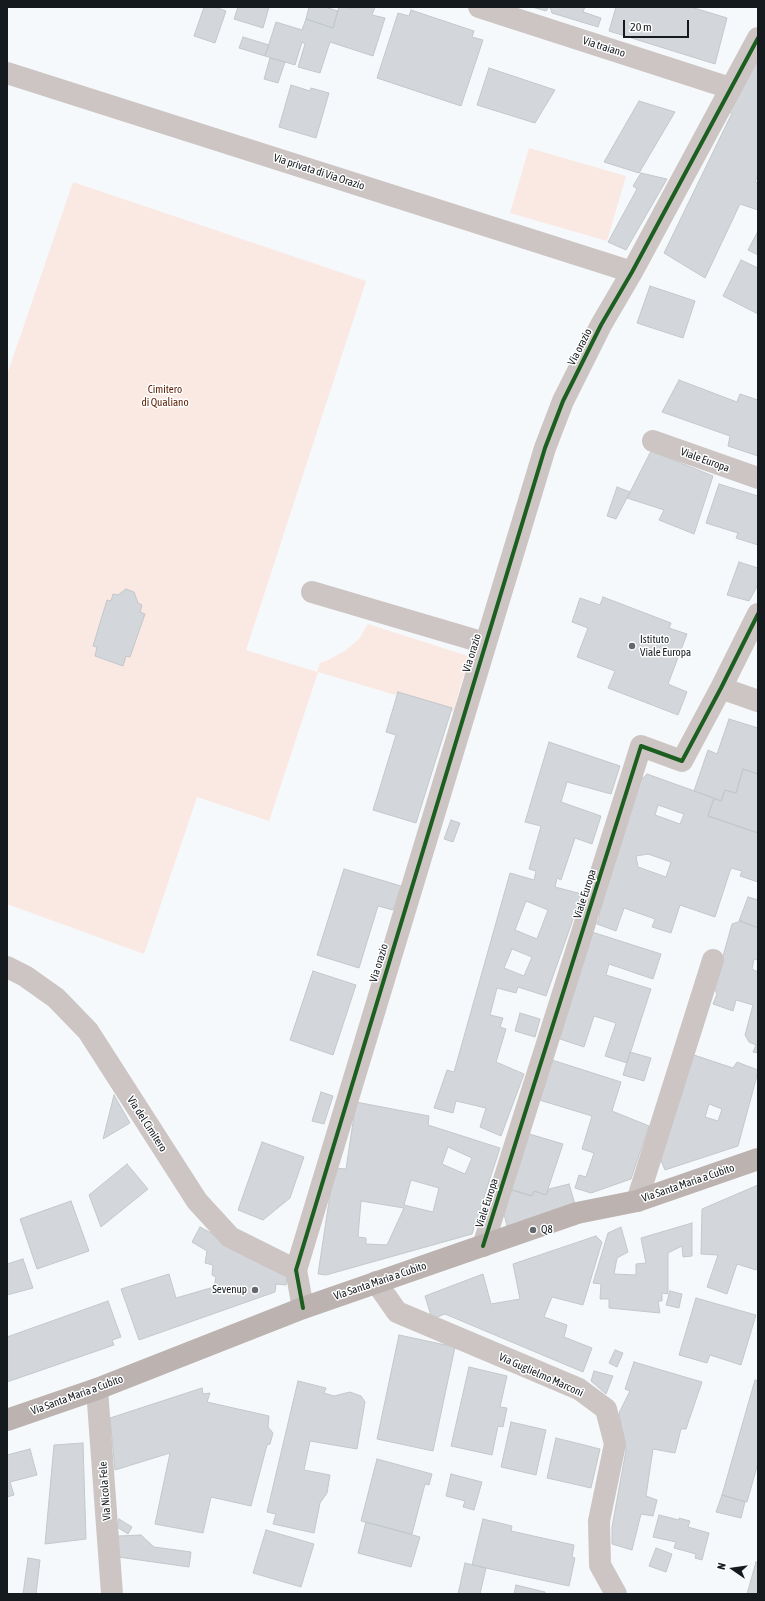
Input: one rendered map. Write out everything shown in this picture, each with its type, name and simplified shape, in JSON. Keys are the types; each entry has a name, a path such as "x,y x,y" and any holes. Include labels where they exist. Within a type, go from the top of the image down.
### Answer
{"main road":[{"name":"Via Santa Maria a Cubito","path":"7,1420 97,1389 303,1308 376,1282 577,1213 637,1201 758,1159"}],"street":[{"name":"Via traiano","path":"479,7 730,88"},
{"name":"Via orazio","path":"303,1308 296,1270 545,448 563,401 601,325 632,272 758,38"},
{"name":"Via privata di Via Orazio","path":"7,73 632,272"},
{"name":"Viale Europa","path":"652,441 758,478"},
{"path":"312,592 485,643"},
{"name":"Viale Europa","path":"483,1246 641,746 682,761 758,614"},
{"path":"721,688 758,701"},
{"path":"637,1201 713,960"},
{"name":"Via del Cimitero","path":"7,967 25,976 56,998 88,1032 197,1201 230,1238 296,1270"},
{"name":"Via Guglielmo Marconi","path":"376,1282 397,1312 579,1389 606,1409 615,1444 599,1521 600,1565 616,1594"},
{"name":"Via Nicola Fele","path":"97,1389 112,1594"}],"green space":[{"path":"529,148 626,176 607,241 510,213"},
{"name":"Cimitero di Qualiano","path":"73,182 366,281 246,650 317,672 320,663 346,650 359,639 368,624 471,657 467,674 463,677 453,712 318,672 269,821 197,797 144,954 7,904 7,375"}],"building":[{"path":"204,7 215,7 226,11 215,43 194,36"},
{"path":"238,7 269,7 263,28 234,19"},
{"path":"309,7 325,7 338,11 333,28 306,19"},
{"path":"339,7 375,7 372,15 385,18 373,56 330,42 320,73 298,67 305,44 302,42 295,65 265,56 276,22 302,30 306,19 333,28"},
{"path":"532,7 549,7 546,11"},
{"path":"550,7 585,7 583,12 601,18 598,27 552,13"},
{"path":"616,7 691,7 727,18 715,64 609,31"},
{"path":"411,10 474,31 472,37 483,40 461,106 377,78 398,13 409,16"},
{"path":"243,37 269,45 265,56 239,48"},
{"path":"270,58 285,62 278,83 264,79"},
{"path":"758,59 758,175 755,182 758,183 758,210 740,204 705,278 664,253 732,113 728,112"},
{"path":"489,68 555,90 535,123 477,105"},
{"path":"291,85 310,91 311,88 329,93 316,138 279,127"},
{"path":"639,101 675,112 639,173 604,162"},
{"path":"641,173 667,179 626,250 608,242 637,189 633,186"},
{"path":"758,231 758,255 748,250"},
{"path":"741,260 758,268 758,314 723,296"},
{"path":"650,286 695,301 683,338 637,323"},
{"path":"679,380 737,402 740,394 758,400 758,456 728,446 730,436 662,412"},
{"path":"651,451 713,476 694,534 659,520 664,510 627,498"},
{"path":"719,484 758,496 758,545 736,538 738,533 706,523"},
{"path":"617,487 630,492 616,519 607,516"},
{"path":"739,562 758,568 758,585 749,601 727,595"},
{"path":"126,589 134,592 138,603 142,605 140,612 145,614 130,657 126,656 123,666 95,656 97,647 93,646 107,600 111,601 113,594 118,595"},
{"name":"Istituto Viale Europa","path":"603,597 671,623 669,628 687,634 668,684 687,692 678,715 608,688 615,671 577,657 588,628 572,622 580,598 600,605"},
{"path":"398,692 452,708 416,823 373,810 396,735 386,732"},
{"path":"729,719 758,728 758,774 743,769 736,793 725,790 721,801 694,791 708,750 717,754"},
{"path":"549,742 620,766 611,794 567,782 561,802 601,816 592,844 575,838 561,880 557,878 555,887 582,894 546,996 518,987 516,993 497,988 490,1015 503,1018 500,1027 506,1029 496,1062 524,1074 501,1136 480,1127 486,1108 456,1101 453,1113 434,1108 447,1070 454,1072 510,873 534,880 536,871 529,869 541,826 525,822","holes":["526,901 548,910 537,939 515,930","512,949 532,957 524,976 504,968"]},
{"path":"743,769 758,774 758,833 708,816 714,798 721,801 725,790 736,793"},
{"path":"647,774 714,798 708,816 758,833 758,882 740,876 742,871 731,868 715,917 680,905 671,933 652,927 655,919 624,908 616,931 597,924 600,916 595,914 638,783","holes":["658,805 684,814 680,824 655,815","648,854 671,862 666,877 638,867 636,856"]},
{"path":"451,820 460,823 453,842 444,839"},
{"path":"344,869 401,886 393,910 378,906 359,968 317,955"},
{"path":"748,897 758,900 758,928 739,921"},
{"path":"741,921 758,928 758,960 754,959 752,969 758,972 758,1053 753,1052 756,1045 749,1042 745,1035 753,1005 736,1000 733,1011 713,1004 717,994 714,988 732,924"},
{"path":"592,932 661,954 653,979 609,964 606,975 651,989 627,1063 605,1056 616,1023 594,1016 584,1047 557,1038"},
{"path":"313,971 356,985 333,1055 290,1040"},
{"path":"520,1013 540,1019 535,1037 515,1031"},
{"path":"630,1052 651,1058 644,1081 623,1075"},
{"path":"691,1054 733,1068 737,1062 758,1070 738,1146 665,1170 659,1156","holes":["709,1104 722,1109 718,1121 705,1117"]},
{"path":"549,1059 621,1082 612,1111 649,1126 631,1179 591,1193 575,1188 579,1175 586,1177 594,1153 582,1149 592,1116 536,1099"},
{"path":"321,1092 333,1096 324,1124 312,1121"},
{"path":"114,1095 130,1123 103,1139"},
{"path":"356,1102 429,1116 428,1125 500,1148 472,1234 326,1275 318,1274 334,1168 346,1169","holes":["448,1147 472,1158 465,1174 442,1164","411,1180 439,1188 433,1212 404,1205","361,1201 404,1208 387,1245 366,1244 366,1238 358,1237"]},
{"path":"526,1133 563,1144 546,1195 534,1191 532,1196 509,1189"},
{"path":"262,1142 304,1157 290,1198 263,1220 238,1210"},
{"path":"127,1164 148,1189 101,1227 89,1195"},
{"path":"569,1184 577,1211 508,1230 504,1214 509,1189 532,1196 534,1191 546,1195 549,1189"},
{"path":"758,1185 758,1266 756,1270 737,1264 727,1294 707,1287 718,1255 701,1254 702,1209"},
{"path":"71,1201 89,1251 37,1269 20,1219"},
{"path":"692,1223 692,1256 683,1257 682,1246 668,1253 668,1294 662,1293 662,1301 658,1301 660,1313 609,1308 609,1299 600,1299 601,1284 593,1283 608,1233 621,1227 628,1252 617,1258 614,1274 636,1275 636,1264 646,1263 641,1238"},
{"path":"200,1227 287,1274 286,1285 276,1284 275,1292 139,1340 121,1289 169,1274 176,1298 214,1287 216,1277 212,1275 213,1265 205,1263 207,1251 192,1242"},
{"path":"596,1236 602,1242 583,1305 552,1297 544,1317 567,1325 564,1337 592,1348 583,1372 445,1314 432,1319 425,1296 483,1274 491,1304 520,1299 513,1264"},
{"path":"23,1259 33,1288 7,1295 7,1264"},
{"path":"670,1291 682,1294 679,1308 666,1305"},
{"path":"696,1298 756,1315 741,1365 710,1355 707,1363 679,1355"},
{"path":"108,1301 121,1337 112,1340 114,1345 7,1382 7,1337"},
{"path":"399,1335 455,1347 433,1451 377,1439"},
{"path":"615,1350 623,1353 617,1367 609,1363"},
{"path":"634,1362 702,1382 686,1429 681,1429 675,1453 653,1449 646,1496 657,1500 653,1516 641,1514 632,1550 612,1544 612,1527 626,1450 619,1413 630,1391 625,1389"},
{"path":"469,1367 507,1376 500,1407 507,1408 503,1427 498,1426 492,1455 451,1446"},
{"path":"594,1371 613,1376 606,1394 591,1381"},
{"path":"755,1380 758,1381 758,1463 747,1502 722,1495"},
{"path":"298,1381 326,1388 324,1393 334,1396 350,1392 361,1396 365,1402 357,1449 310,1441 304,1470 330,1475 327,1493 320,1503 314,1533 273,1524 276,1514 267,1512"},
{"path":"202,1388 203,1394 210,1393 207,1402 269,1416 268,1427 273,1433 270,1444 267,1445 251,1506 211,1497 203,1533 155,1524 170,1453 115,1470 110,1418"},
{"path":"511,1422 546,1430 536,1475 501,1467"},
{"path":"556,1438 600,1449 591,1488 547,1478"},
{"path":"83,1443 86,1539 45,1544 54,1445"},
{"path":"30,1449 37,1475 10,1482 14,1495 7,1497 7,1455"},
{"path":"377,1459 432,1474 429,1485 425,1484 412,1534 361,1521"},
{"path":"451,1474 482,1482 474,1510 463,1507 465,1501 446,1496"},
{"path":"722,1495 745,1502 741,1518 716,1512"},
{"path":"659,1515 690,1521 688,1527 709,1533 702,1560 695,1558 696,1554 674,1548 676,1542 653,1537"},
{"path":"119,1519 132,1527 128,1534 117,1527"},
{"path":"483,1519 512,1526 511,1531 574,1545 572,1557 575,1558 569,1586 472,1565"},
{"path":"366,1522 420,1537 411,1567 358,1553"},
{"path":"266,1530 314,1544 301,1587 253,1573"},
{"path":"141,1535 154,1547 191,1552 189,1567 118,1557 118,1536"},
{"path":"656,1548 672,1554 666,1572 649,1566"},
{"path":"28,1558 40,1560 36,1594 23,1594"},
{"path":"756,1562 758,1562 758,1594 747,1594"},
{"path":"465,1563 486,1568 480,1594 458,1594"},
{"path":"516,1585 545,1592 545,1594 514,1594"}],"cycle path":[{"path":"303,1308 296,1270 545,448 563,401 601,325 632,272 758,38"},
{"path":"483,1246 641,746 682,761 758,614"}],"place":[{"name":"Istituto Viale Europa","path":"632,646"},
{"name":"Q8","path":"533,1230"},
{"name":"Sevenup","path":"255,1290"}]}
